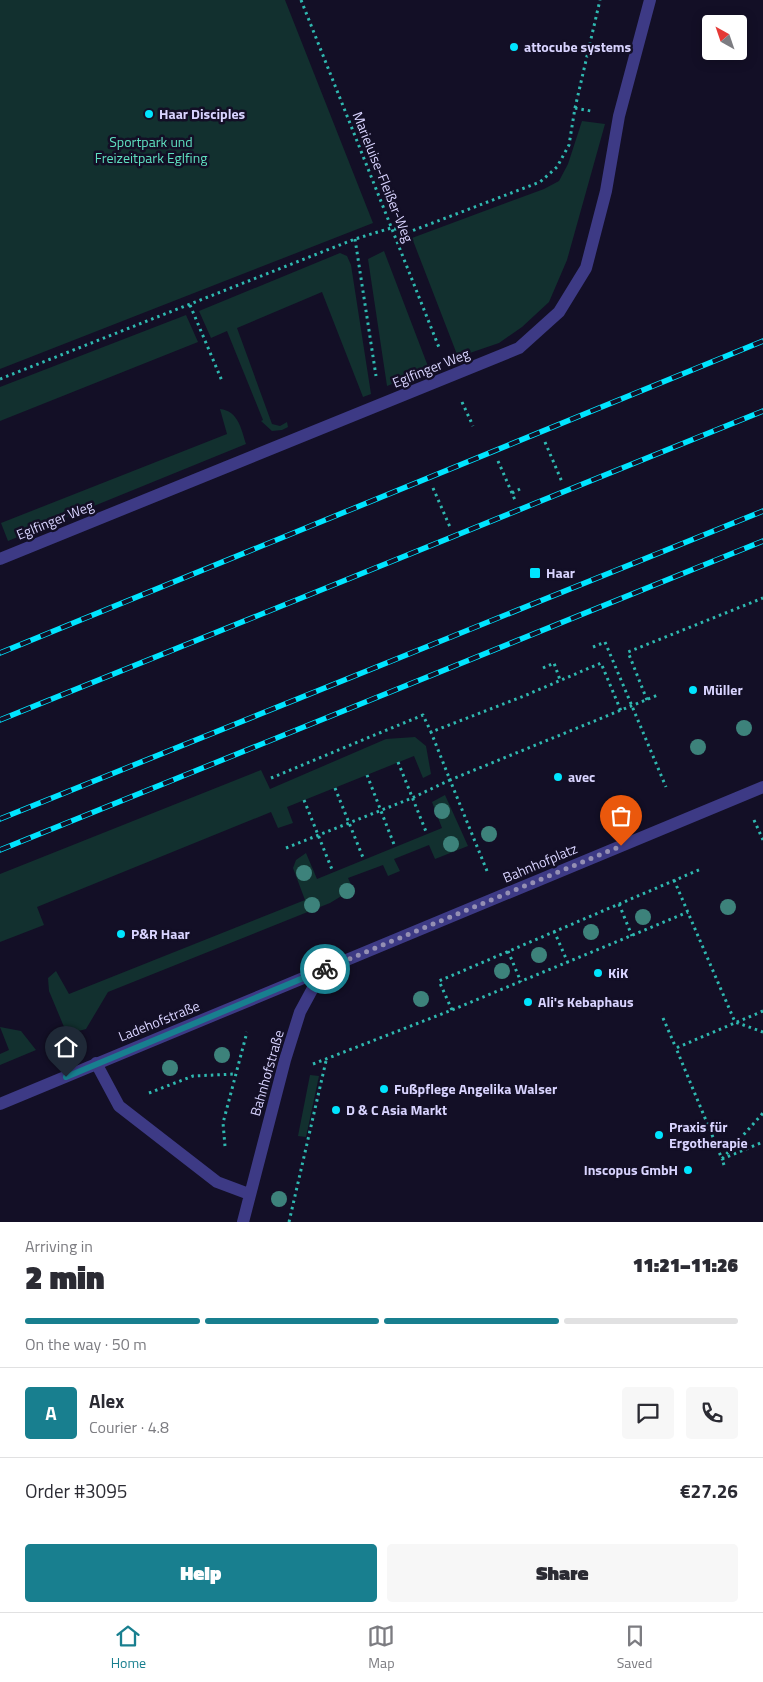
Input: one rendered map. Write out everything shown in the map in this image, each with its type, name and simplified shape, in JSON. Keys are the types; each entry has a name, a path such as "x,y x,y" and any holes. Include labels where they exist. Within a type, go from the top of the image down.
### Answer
{"street":[{"name":"Eglfinger Weg","path":"0,559 519,348 559,312 586,268 606,191 619,116 650,0"},
{"name":"Bahnhofplatz","path":"329,967 763,787"},
{"name":"Ladehofstraße","path":"0,1104 329,967"},
{"name":"Bahnhofstraße","path":"243,1222 284,1060 300,1012 313,988 329,967"},
{"path":"96,1063 119,1106 217,1182 249,1194"}],"path":[{"name":"Marieluise-Fleißer-Weg","path":"301,0 441,353"},
{"path":"0,380 354,238 391,228 409,232 540,182 557,167 569,145 575,108 600,0"},
{"path":"354,238 381,405"},
{"path":"190,305 222,381"},
{"path":"545,442 562,482"},
{"path":"498,461 515,500"},
{"path":"433,488 450,527"},
{"path":"512,493 520,489"},
{"path":"647,700 628,652 763,598"},
{"path":"593,647 605,642 666,787"},
{"path":"543,668 554,663 560,680"},
{"path":"431,732 524,696 601,663 621,711"},
{"path":"286,848 412,798 450,780 658,695"},
{"path":"271,778 423,715 497,897"},
{"path":"398,762 427,834"},
{"path":"367,775 395,847"},
{"path":"335,788 364,860"},
{"path":"304,800 333,872"},
{"path":"452,1010 439,981 700,869"},
{"path":"674,880 735,1022 763,1032"},
{"path":"618,904 632,936"},
{"path":"307,1066 452,1010 688,912"},
{"path":"554,931 568,962"},
{"path":"508,951 520,982"},
{"path":"225,1146 223,1123 256,998"},
{"path":"676,1048 763,1011"},
{"path":"663,1018 724,1165"},
{"path":"289,1222 326,1060"},
{"path":"145,1095 193,1076 235,1074"},
{"path":"722,1159 763,1113"},
{"path":"722,1159 763,1142"}],"green space":[{"name":"Haar Disciples","path":"0,0 285,0 373,223 0,369"},
{"path":"582,121 605,124 567,260 549,302 522,327 499,343 458,357 412,238 544,189 559,181 568,164"},
{"path":"384,251 429,369 387,386 368,259"},
{"path":"340,253 347,256 351,265 371,394 363,397 322,292 237,328 272,424 280,426 287,422 288,427 272,431 261,421 263,420 227,331 211,338 199,311"},
{"path":"186,315 198,342 0,421 0,387"},
{"path":"220,409 231,413 238,421 246,444 8,541 1,523 227,434"},
{"path":"415,737 426,746 431,774 423,778 414,756 287,807 293,823 278,828 271,812 37,907 44,925 0,942 0,874 261,770 270,789 386,739"},
{"path":"445,795 468,846 435,859 429,845 394,859 400,871 388,876 383,865 348,878 353,889 330,903 108,992 86,1029 67,1034 49,991 48,978 56,971 69,994 305,900 293,868 296,860 306,853 317,879 442,828 432,802"},
{"path":"0,1027 21,1031 36,1050 0,1065 0,1054 9,1050"},
{"path":"310,1075 319,1076 306,1137 298,1136"}],"railway":[{"path":"0,653 763,341"},
{"path":"0,720 763,411"},
{"path":"0,819 763,511"},
{"path":"0,850 763,541"}],"way so far":[{"path":"325,969 621,846"}],"place":[{"name":"attocube systems","path":"514,47"},
{"name":"Haar Disciples","path":"149,114"},
{"name":"Haar","path":"535,573"},
{"name":"Müller","path":"693,690"},
{"name":"avec","path":"558,777"},
{"name":"P&R Haar","path":"121,934"},
{"name":"KiK","path":"598,973"},
{"name":"Ali's Kebaphaus","path":"528,1002"},
{"name":"Fußpflege Angelika Walser","path":"384,1089"},
{"name":"D & C Asia Markt","path":"336,1110"},
{"name":"Praxis für Ergotherapie","path":"659,1135"},
{"name":"Inscopus GmbH","path":"688,1170"}],"route":[{"path":"66,1077 325,969"}],"park label":[{"name":"Sportpark und Freizeitpark Eglfing","path":"151,150"}]}
